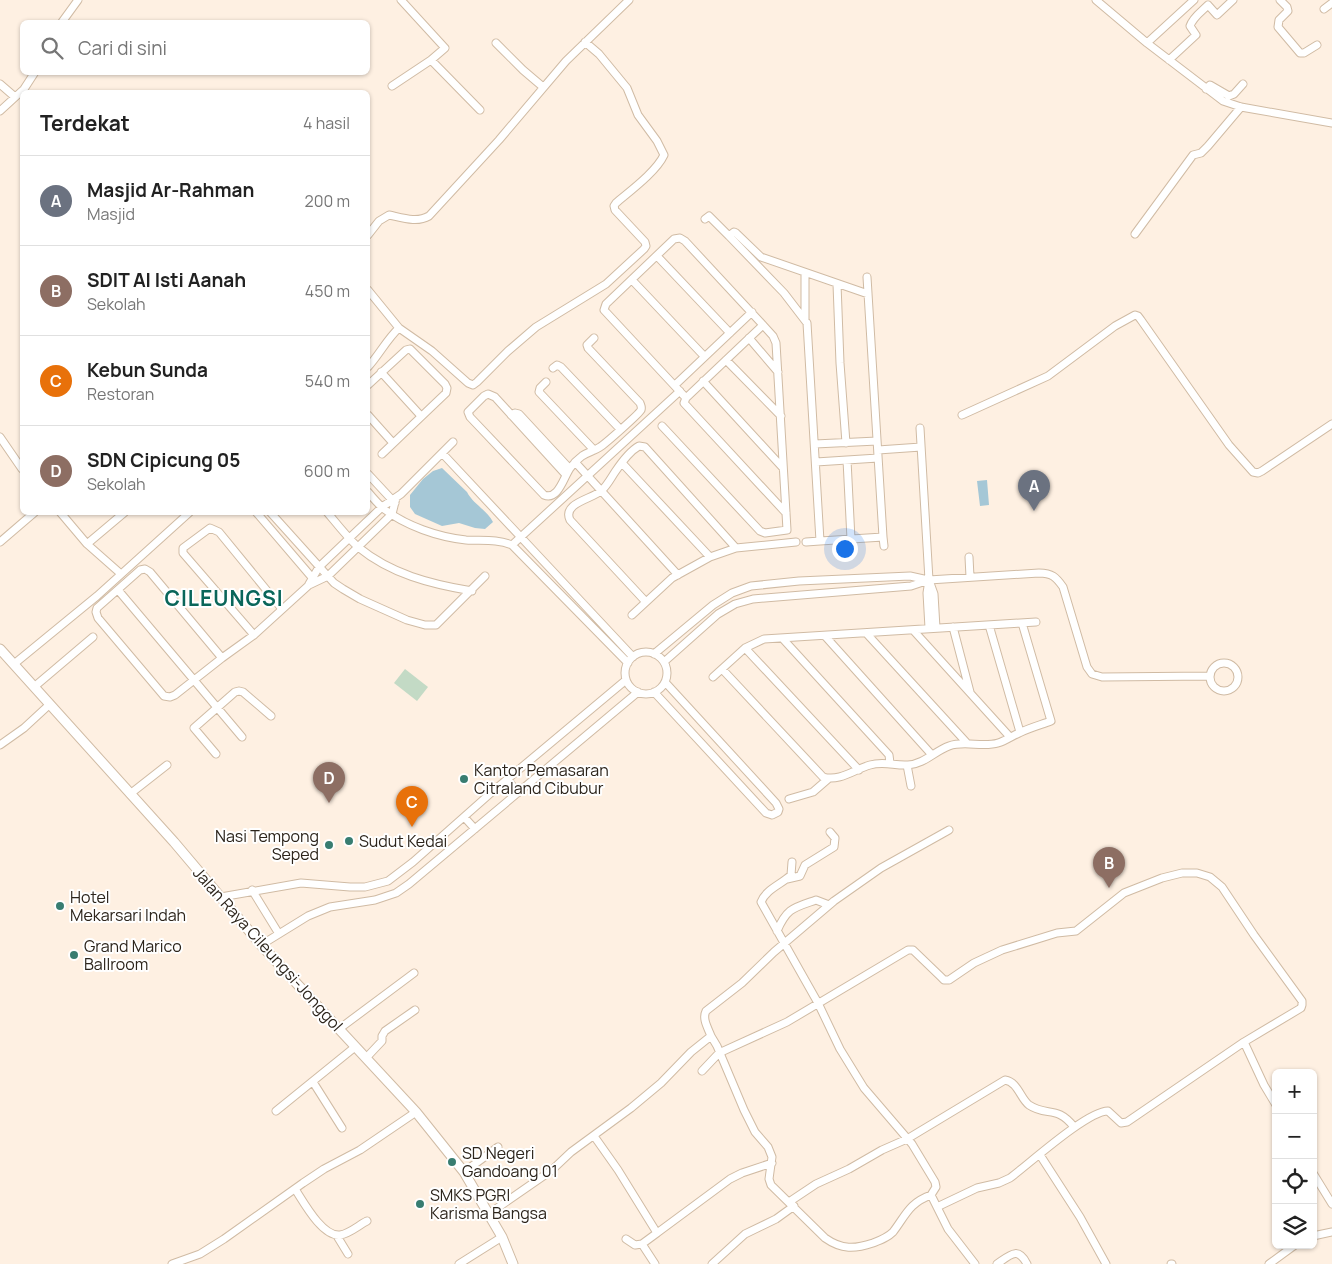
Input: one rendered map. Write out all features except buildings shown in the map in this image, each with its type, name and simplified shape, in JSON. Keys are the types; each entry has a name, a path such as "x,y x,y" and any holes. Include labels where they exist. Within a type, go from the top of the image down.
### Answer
{"main road":[{"name":"Jalan Raya Cileungsi-Jonggol","path":"0,649 130,794 261,945 416,1112 464,1172 490,1213 513,1264"}],"street":[{"path":"63,20 78,0"},
{"path":"392,86 444,49 444,46 401,0"},
{"path":"370,232 379,221 389,215 415,220 423,220 429,216 488,152 543,87 585,42 629,0"},
{"path":"1096,0 1223,101 1241,107 1332,123"},
{"path":"1148,43 1194,0"},
{"path":"1170,60 1196,35 1190,26 1196,16 1208,5 1217,15 1233,0"},
{"path":"1280,0 1287,7 1288,11 1278,24 1282,33 1300,53 1304,53 1317,45"},
{"path":"1324,9 1332,3"},
{"path":"370,292 399,328 432,351 468,383 473,385 515,344 536,327 600,288 644,250 645,242 615,210 614,206 662,160 664,155 657,141 638,115 627,88 599,54 585,42"},
{"path":"496,43 543,87"},
{"path":"431,60 480,110"},
{"path":"23,90 33,75"},
{"path":"0,84 15,97"},
{"path":"1206,89 1210,85 1230,96 1243,84"},
{"path":"0,111 20,93"},
{"path":"1135,234 1193,155 1201,153 1208,146 1241,107"},
{"path":"705,219 708,216 729,236 784,293 805,320"},
{"path":"729,236 734,232 736,233 761,258 868,294"},
{"path":"662,426 760,531 765,533 787,530 776,343 764,325 685,241 680,238 674,239 606,304 604,310 686,398"},
{"path":"657,256 730,333"},
{"path":"755,264 761,258"},
{"path":"805,273 805,320 808,329 820,541"},
{"path":"867,277 884,546"},
{"path":"632,280 704,356"},
{"path":"837,284 846,443"},
{"path":"512,545 588,476 677,388 704,356 752,312"},
{"path":"962,415 1048,376 1115,326 1135,315 1141,320 1230,445 1253,472 1258,473 1262,471 1332,424"},
{"path":"764,325 703,381 686,398 684,403 786,513"},
{"path":"370,365 399,328"},
{"path":"566,475 495,397 488,394 484,396 468,412 470,417 544,495 552,495 561,486 572,465 584,455 611,439 642,408 640,403 588,348 588,345 594,338"},
{"path":"749,338 778,372"},
{"path":"370,383 406,350 410,349 447,388 446,393 382,454"},
{"path":"726,360 781,416"},
{"path":"553,368 558,365 561,367 620,429"},
{"path":"382,372 422,416"},
{"path":"703,381 783,468"},
{"path":"546,382 540,388 540,392 594,450"},
{"path":"511,415 519,414 572,465 588,476 678,575"},
{"path":"370,417 393,443"},
{"path":"920,428 929,580 934,594 932,628"},
{"path":"0,437 20,466"},
{"path":"815,444 877,441"},
{"path":"222,658 150,572 145,569 140,570 97,608 98,618 164,696 170,698 254,635 313,581 320,566 382,507 394,501 453,442"},
{"path":"646,602 568,516 569,511 575,504 591,498 602,491 622,463 640,446 645,448 736,548"},
{"path":"878,450 921,448"},
{"path":"442,453 610,633 630,660"},
{"path":"816,462 878,458"},
{"path":"847,460 852,539"},
{"path":"622,463 710,557"},
{"path":"370,476 394,501"},
{"path":"370,494 382,507 392,514 423,529 466,540 504,541 512,545 604,639 630,660"},
{"path":"313,581 328,576 392,514 394,501"},
{"path":"0,542 32,515"},
{"path":"63,515 87,544 121,574"},
{"path":"87,544 121,515"},
{"path":"258,515 313,581"},
{"path":"273,515 334,583 385,612 425,625 436,625 441,621 485,576"},
{"path":"330,515 358,547 393,569 412,578 436,585 472,591"},
{"path":"14,664 80,611 180,516"},
{"path":"254,635 183,553 183,548 187,544 210,528 219,532 282,609"},
{"path":"806,542 882,537"},
{"path":"632,615 678,575 710,557 736,548 796,542"},
{"path":"969,557 970,578"},
{"path":"654,654 713,605 732,593 751,586 799,581 910,576 929,580 1050,573 1057,577 1064,587 1087,666 1092,674 1102,677 1210,676"},
{"path":"664,662 718,614 735,604 753,599 911,586 929,580"},
{"path":"118,590 242,737"},
{"path":"713,677 746,648 764,640 1036,622"},
{"path":"722,669 823,777 846,776 869,765 890,763 907,766 924,760 950,745 966,742 998,743 1020,732 1051,721 1022,623"},
{"path":"989,625 1020,732"},
{"path":"953,627 970,693"},
{"path":"913,630 1010,737"},
{"path":"604,639 610,633"},
{"path":"867,634 966,742"},
{"path":"825,636 932,755"},
{"path":"34,686 93,637"},
{"path":"783,639 889,755 890,763"},
{"path":"746,648 859,770"},
{"path":"644,652 654,654 664,662 667,672 662,687 646,694 631,688 626,680 625,671 630,660 644,652"},
{"path":"220,897 301,883 350,887 378,884 397,875 626,680"},
{"path":"654,692 766,812 775,814 779,809 776,803 665,682"},
{"path":"216,754 194,728 235,692 241,691 271,716"},
{"path":"261,945 308,916 330,906 375,900 396,893 638,692"},
{"path":"0,745 24,728 50,704"},
{"path":"130,794 167,765"},
{"path":"907,766 911,786"},
{"path":"789,799 813,792 828,778"},
{"path":"508,780 518,793"},
{"path":"465,818 475,829"},
{"path":"792,862 793,871 787,879 768,892 761,902 784,945 818,1003 840,1049 864,1088 908,1139 935,1182 936,1187 931,1195 923,1198 911,1207 893,1232 886,1238 860,1248 830,1242 770,1182 772,1157 768,1147 755,1132 744,1110 711,1036 705,1021 705,1014 706,1011 742,983 784,945 829,905 881,868 948,830"},
{"path":"787,879 800,876 805,865 834,847 835,838 830,832"},
{"path":"702,1071 719,1053 787,1022 908,950 913,950 944,980 949,980 974,963 1002,950 1057,932 1076,931 1124,893 1162,878 1182,873 1197,873 1210,877 1222,887 1302,1003 1301,1008 1244,1042 1127,1122 1121,1122 1112,1113 1102,1111 1074,1127 1010,1178 999,1183 976,1188 936,1207"},
{"path":"252,890 279,934"},
{"path":"777,931 783,918 789,911 816,900 829,905"},
{"path":"338,1029 414,973"},
{"path":"366,1058 382,1041 385,1031 415,1010"},
{"path":"490,1213 552,1170 563,1159 661,1083 691,1052 711,1036"},
{"path":"1244,1042 1272,1097"},
{"path":"276,1111 355,1047"},
{"path":"712,1264 744,1234 776,1219 816,1184 849,1169 882,1150 908,1139 1005,1080 1012,1082 1030,1105 1066,1117 1074,1127"},
{"path":"313,1082 342,1128"},
{"path":"172,1264 200,1254 252,1221 324,1169 360,1150 416,1112"},
{"path":"594,1136 618,1170 657,1233"},
{"path":"464,1172 498,1147"},
{"path":"1040,1155 1080,1216 1106,1264"},
{"path":"626,1239 635,1246 642,1244 725,1182 742,1173 772,1163"},
{"path":"1317,1180 1332,1204"},
{"path":"294,1189 319,1224 337,1236 348,1254"},
{"path":"931,1195 936,1207 958,1243 975,1264"},
{"path":"337,1236 367,1221"},
{"path":"1317,1235 1332,1232"},
{"path":"459,1264 502,1236"},
{"path":"642,1244 655,1264"},
{"path":"1269,1264 1290,1249"},
{"path":"997,1264 1013,1253 1016,1253 1024,1257 1027,1264"}],"green space":[{"path":"405,669 428,687 417,701 394,683"}],"water":[{"path":"442,468 467,492 493,522 485,529 459,523 442,526 415,514 410,507 410,495 423,479 433,471"},
{"path":"987,480 989,505 980,506 977,481"}],"place":[{"name":"Masjid Ar-Rahman","path":"1034,511"},
{"name":"Kantor Pemasaran Citraland Cibubur","path":"464,779"},
{"name":"SDN Cipicung 05","path":"329,803"},
{"name":"Kebun Sunda","path":"412,827"},
{"name":"Sudut Kedai","path":"349,841"},
{"name":"Nasi Tempong Seped","path":"329,845"},
{"name":"SDIT Al Isti Aanah","path":"1109,888"},
{"name":"Hotel Mekarsari Indah","path":"60,906"},
{"name":"Grand Marico Ballroom","path":"74,955"},
{"name":"SD Negeri Gandoang 01","path":"452,1162"},
{"name":"SMKS PGRI Karisma Bangsa","path":"420,1204"}],"district":[{"name":"CILEUNGSI","path":"224,598"}]}
